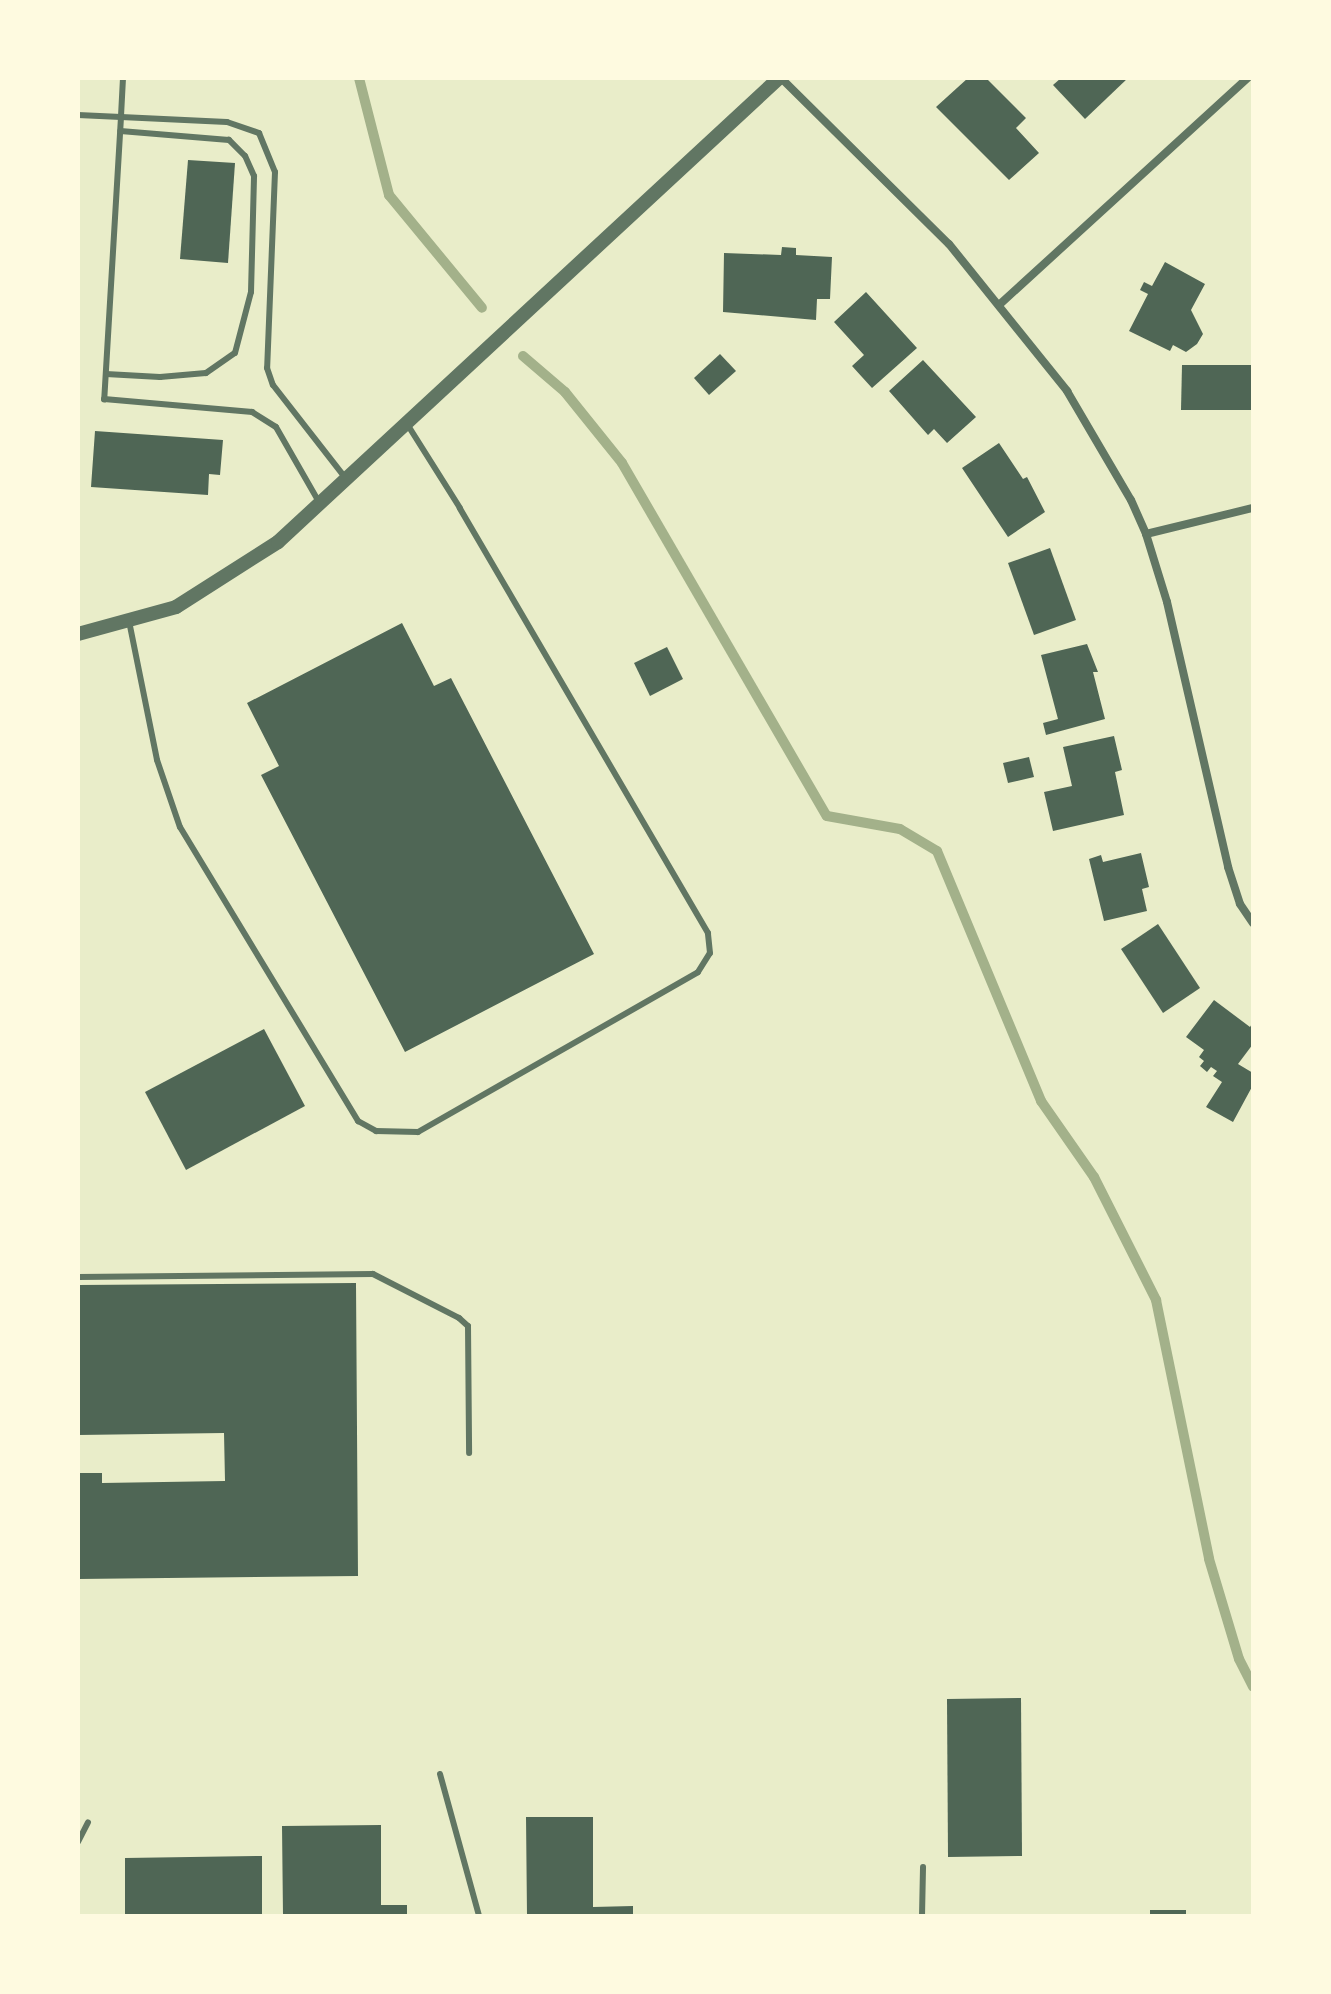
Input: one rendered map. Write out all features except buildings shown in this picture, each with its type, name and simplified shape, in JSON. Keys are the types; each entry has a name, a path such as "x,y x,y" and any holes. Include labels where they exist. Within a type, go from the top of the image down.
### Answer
{"street":[{"path":"78,634 176,607 278,542 780,78 949,244 1067,391 1131,500 1146,534 1167,602 1228,867 1240,904 1253,923"},
{"path":"999,305 1248,78"},
{"path":"1146,534 1253,508"}],"lane":[{"path":"123,78 104,399 252,412 276,427 320,504"},
{"path":"78,115 227,122 259,133 275,172 267,368 273,385 347,480"},
{"path":"106,374 160,377 206,373 235,353 251,292 254,176 245,156 229,140 120,131"},
{"path":"129,621 157,760 180,827 358,1121 376,1131 418,1132 698,972 710,953 708,933 460,508 407,424"},
{"path":"78,1277 373,1274 459,1318 468,1326 469,1453"},
{"path":"440,1774 479,1916"},
{"path":"78,1842 88,1822"},
{"path":"922,1916 923,1867"}],"waterway":[{"path":"359,78 389,195 482,308"},
{"path":"523,356 565,392 622,463 827,816 900,829 937,851 1041,1101 1094,1177 1156,1300 1209,1559 1239,1659 1253,1687"}]}
